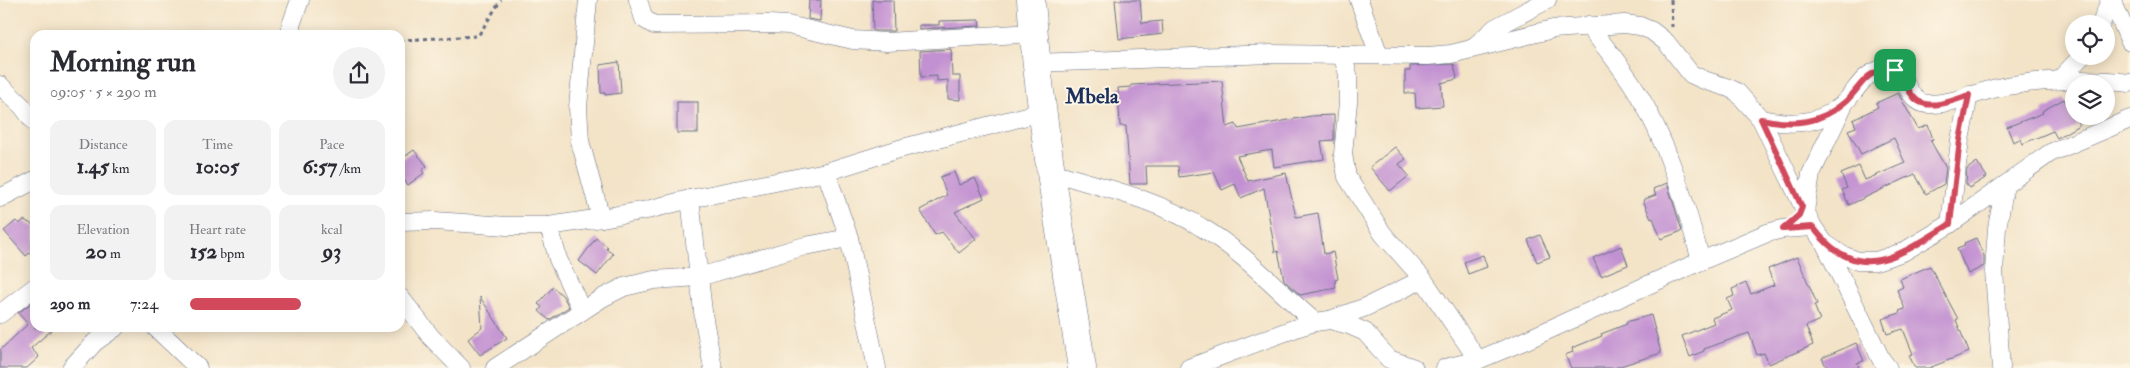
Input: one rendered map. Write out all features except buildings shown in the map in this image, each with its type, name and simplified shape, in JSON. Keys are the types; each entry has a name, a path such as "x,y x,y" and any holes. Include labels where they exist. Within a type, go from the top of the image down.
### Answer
{"highway":[{"path":"1031,0 1042,112 1082,368"}],"street":[{"path":"291,30 300,0"},
{"path":"588,0 578,107 580,141 601,218"},
{"path":"638,0 644,19 654,25 788,25 853,40 887,42 1034,33"},
{"path":"1359,0 1379,55"},
{"path":"1474,48 1495,28 1547,0"},
{"path":"2105,15 2111,0"},
{"path":"2111,0 2130,42"},
{"path":"1036,63 1271,54 1428,56 1451,54 1553,29 1588,25 1624,24 1640,26 1652,31 1666,42 1691,74 1737,92 1761,119 1813,227 1825,244 1881,359 1888,368"},
{"path":"1588,25 1635,88 1659,134 1688,214 1701,261"},
{"path":"1342,55 1348,74 1348,102 1343,154 1347,177 1383,234 1423,279 1478,360"},
{"path":"2060,80 2074,65"},
{"path":"1783,229 1804,209 1811,174 1846,101 1864,78 1873,73 1890,69 1895,70 1920,103 1937,104 1999,88 2060,80 2130,83"},
{"path":"0,85 29,109"},
{"path":"1950,224 1960,140 1969,95"},
{"path":"1777,150 1792,133 1805,123 1821,117 1846,101"},
{"path":"405,222 435,221 507,226 549,226 601,218 826,172 899,149 1042,112"},
{"path":"1761,119 1781,124 1805,123"},
{"path":"1825,244 1842,255 1858,261 1876,261 1903,252 1950,224 2050,153 2130,119"},
{"path":"826,172 849,238 876,368"},
{"path":"1052,172 1142,200 1200,226 1239,254 1323,321 1349,324 1365,332 1389,363 1414,368"},
{"path":"0,198 30,183"},
{"path":"2001,368 1994,271 1997,228 2005,184"},
{"path":"690,199 698,277 712,368"},
{"path":"549,226 558,259 582,311"},
{"path":"1445,368 1478,360 1524,341 1767,233 1783,229 1813,227"},
{"path":"495,368 602,298 624,287 654,280 698,277 805,246 849,238"},
{"path":"1189,368 1227,361 1323,321 1366,307 1423,279"},
{"path":"0,314 30,291"},
{"path":"405,303 431,337 461,368"},
{"path":"71,368 95,342 109,332"},
{"path":"168,332 198,368"}],"path":[{"path":"405,40 478,36 501,0"}],"district":[{"name":"Mbela","path":"1092,96"}],"route":[{"path":"1882,70 1895,70 1920,103 1937,104 1969,95 1960,140 1950,224 1903,252 1876,261 1858,261 1842,255 1825,244 1813,227 1783,229 1799,215 1802,207 1761,119 1781,124 1805,123 1821,117 1846,101 1864,78 1882,70"}]}
